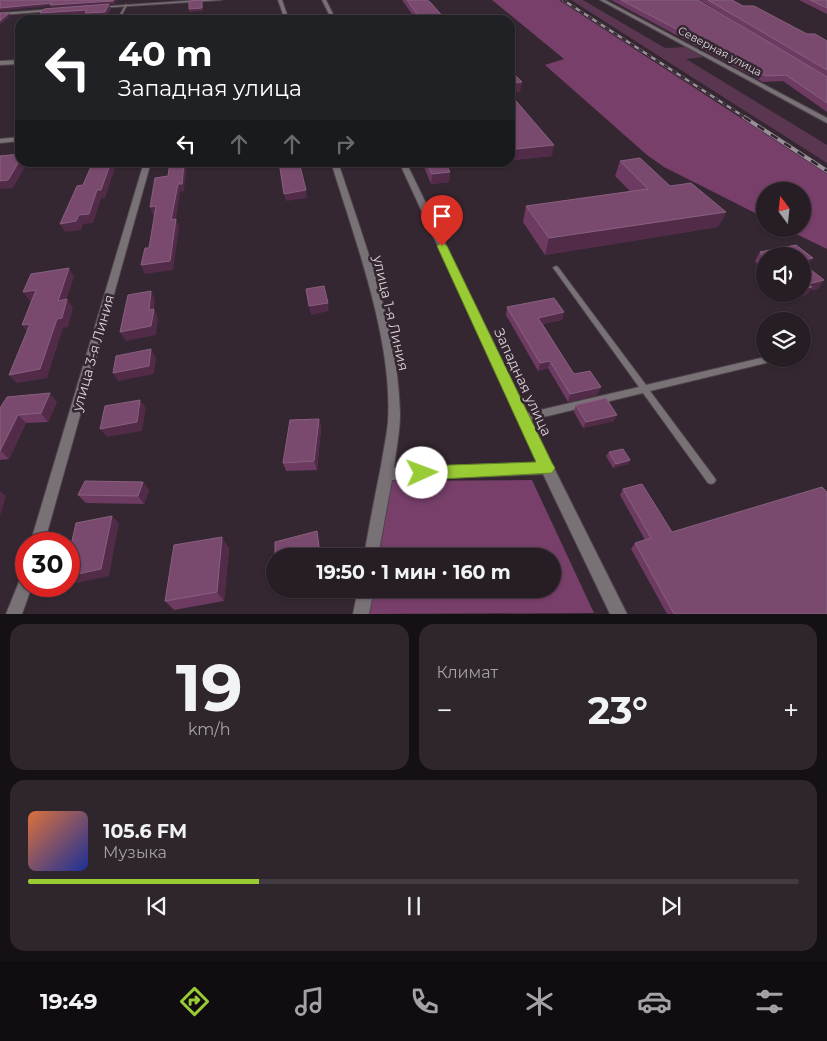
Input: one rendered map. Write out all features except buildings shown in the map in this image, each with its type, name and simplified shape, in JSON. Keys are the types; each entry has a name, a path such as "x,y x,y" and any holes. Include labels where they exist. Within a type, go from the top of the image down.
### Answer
{"street":[{"path":"91,8 177,1 220,0"},
{"path":"280,0 285,15"},
{"path":"324,0 332,15"},
{"name":"Северная улица","path":"602,0 827,121"},
{"path":"0,14 64,10"},
{"path":"0,63 15,62"},
{"path":"0,141 15,140"},
{"name":"улица 3-я Линия","path":"41,532 147,167"},
{"name":"улица 1-я Линия","path":"336,167 362,250 385,341 392,386 393,437 372,548"},
{"name":"Западная улица","path":"404,167 547,468 619,614"},
{"path":"386,474 547,468"},
{"path":"14,614 20,597"},
{"path":"361,614 364,598"}],"lane":[{"path":"121,15 126,5"},
{"path":"556,268 711,480"},
{"path":"523,418 756,362"}],"shaded area":[{"path":"492,0 559,0 827,174 827,249 804,238 811,238 811,182 756,182 756,213 664,167 647,155 545,65 564,59 515,19 515,15 510,15"},
{"path":"571,0 583,0 665,48 685,47 703,57 686,59 827,145 827,163"},
{"path":"532,480 594,613 368,614 371,598 561,598 561,548 379,548 392,481"}],"railway":[{"path":"563,0 746,118"},
{"path":"744,117 827,171"}],"route":[{"path":"422,473 547,468 442,246"}]}
